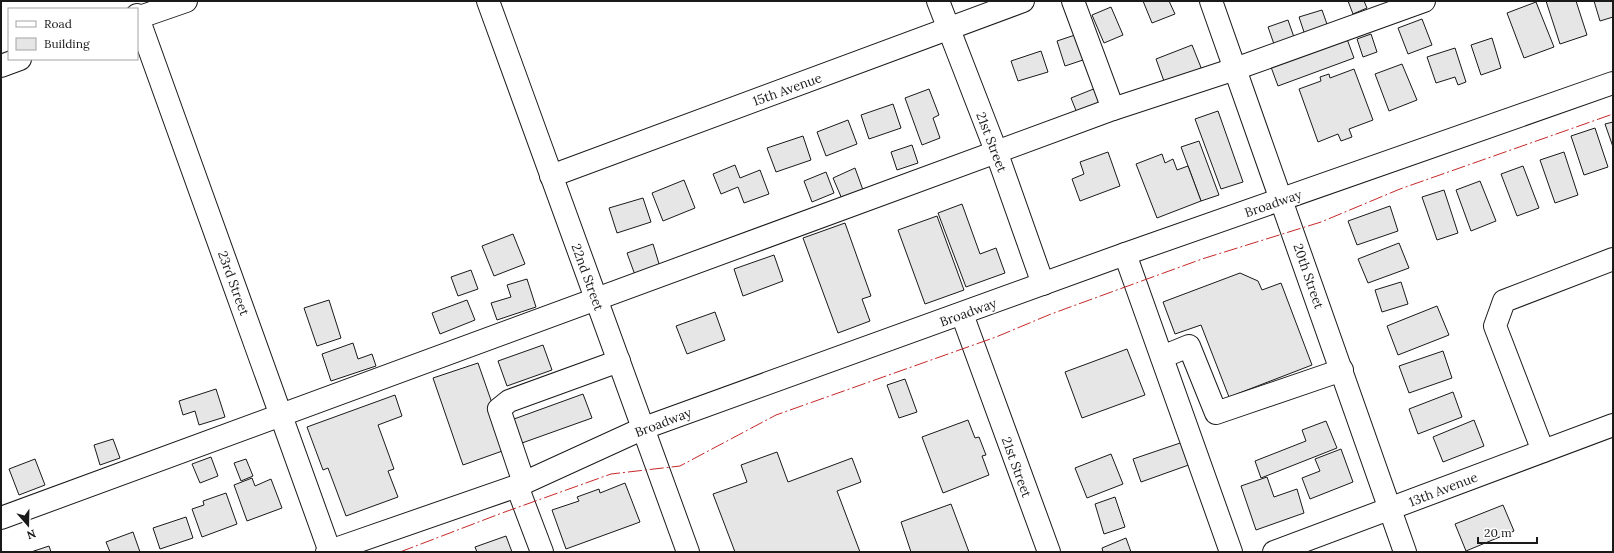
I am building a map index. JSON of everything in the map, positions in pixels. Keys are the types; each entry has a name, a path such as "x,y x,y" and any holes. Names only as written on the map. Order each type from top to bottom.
{"street":[{"path":"138,12 186,1"},
{"name":"22nd Street","path":"488,1 644,428 682,550"},
{"name":"21st Street","path":"938,1 996,152 1043,284"},
{"name":"15th Avenue","path":"552,176 1023,1"},
{"path":"1073,1 1113,109"},
{"name":"20th Street","path":"1211,1 1405,552"},
{"path":"1,518 1113,109 1235,69 1424,1"},
{"name":"23rd Street","path":"138,18 329,552"},
{"path":"1,66 17,60"},
{"name":"Broadway","path":"329,552 521,484 644,428 1125,254 1613,83"},
{"path":"1125,254 1231,552"},
{"path":"1543,451 1495,326 1504,301 1613,260"},
{"name":"21st Street","path":"962,314 1048,552"},
{"path":"1162,357 1190,346 1216,413 1342,370"},
{"path":"542,552 499,408 509,401 619,361"},
{"name":"13th Avenue","path":"1274,552 1613,425"}],"building":[{"path":"1143,1 1169,1 1175,14 1152,23"},
{"path":"1348,1 1364,1 1367,8 1353,14"},
{"path":"1546,1 1576,1 1587,35 1560,44"},
{"path":"1594,1 1613,1 1613,17 1600,21"},
{"path":"1536,2 1554,47 1524,58 1507,13"},
{"path":"1111,7 1123,35 1104,43 1092,15"},
{"path":"1322,10 1328,27 1305,35 1299,17"},
{"path":"1422,19 1432,45 1408,54 1398,28"},
{"path":"1288,20 1295,40 1275,47 1268,27"},
{"path":"1084,32 1092,57 1065,66 1057,41"},
{"path":"1371,34 1377,52 1363,57 1357,39"},
{"path":"1492,38 1501,68 1481,75 1471,45"},
{"path":"1347,39 1354,58 1278,86 1271,67"},
{"path":"1192,45 1202,70 1165,84 1156,59"},
{"path":"1455,48 1466,82 1458,85 1455,77 1436,83 1427,57"},
{"path":"1041,51 1048,72 1018,81 1011,61"},
{"path":"1402,64 1417,100 1389,111 1375,74"},
{"path":"1354,69 1373,120 1349,129 1352,137 1341,141 1338,134 1318,142 1299,89 1321,81 1320,77 1329,74 1330,78"},
{"path":"1096,88 1104,108 1079,118 1071,98"},
{"path":"929,89 939,115 933,118 940,138 922,145 905,98"},
{"path":"893,104 901,128 869,139 861,115"},
{"path":"1218,111 1243,182 1221,189 1195,119"},
{"path":"848,120 857,144 826,156 817,132"},
{"path":"1613,122 1613,147 1605,124"},
{"path":"1595,128 1608,167 1584,175 1571,136"},
{"path":"803,136 811,160 776,172 767,148"},
{"path":"1199,141 1219,195 1201,201 1181,147"},
{"path":"912,145 918,163 897,170 891,152"},
{"path":"1108,152 1120,186 1080,201 1072,179 1084,174 1080,162"},
{"path":"1564,152 1578,195 1555,203 1540,160"},
{"path":"1162,154 1165,163 1173,159 1177,170 1188,166 1201,201 1157,218 1136,164"},
{"path":"735,165 740,178 760,170 769,194 744,203 738,187 721,194 713,174"},
{"path":"1523,166 1539,208 1517,216 1501,174"},
{"path":"855,168 863,190 842,199 833,178"},
{"path":"826,172 834,193 812,202 804,181"},
{"path":"684,180 695,208 663,221 652,193"},
{"path":"1480,181 1496,221 1471,231 1456,190"},
{"path":"1444,190 1458,233 1437,240 1422,197"},
{"path":"643,198 651,222 617,233 609,208"},
{"path":"962,204 980,254 996,248 1005,273 966,287 938,213"},
{"path":"1390,206 1398,231 1357,245 1348,221"},
{"path":"937,216 964,290 925,304 898,230"},
{"path":"845,223 871,296 862,299 870,321 838,333 803,238"},
{"path":"513,234 525,264 494,276 482,246"},
{"path":"1399,243 1409,268 1368,283 1358,259"},
{"path":"653,244 660,267 635,275 627,253"},
{"path":"774,255 783,281 743,296 734,269"},
{"path":"471,270 478,289 458,296 451,277"},
{"path":"1240,273 1258,281 1262,290 1281,283 1312,365 1229,397 1201,325 1175,334 1163,302"},
{"path":"527,279 536,307 497,320 491,303 511,297 507,285"},
{"path":"1401,282 1408,304 1382,312 1375,290"},
{"path":"329,300 341,338 317,346 304,308"},
{"path":"467,300 475,320 440,334 432,313"},
{"path":"1437,306 1449,335 1398,355 1387,326"},
{"path":"715,312 725,340 687,354 676,326"},
{"path":"353,343 358,359 372,354 376,366 331,381 322,354"},
{"path":"543,345 552,370 507,386 498,361"},
{"path":"1127,349 1145,395 1082,418 1065,372"},
{"path":"1443,351 1452,378 1409,393 1399,366"},
{"path":"478,363 508,449 463,465 433,378"},
{"path":"905,379 917,412 899,418 887,385"},
{"path":"216,389 225,417 199,425 195,411 183,415 179,401"},
{"path":"1453,392 1462,417 1418,434 1409,409"},
{"path":"583,394 592,418 522,443 514,419"},
{"path":"395,395 402,416 378,425 394,469 388,471 398,497 346,516 328,468 323,470 307,427"},
{"path":"968,420 975,438 979,437 986,455 982,456 989,475 943,493 922,437"},
{"path":"1474,420 1484,446 1443,462 1433,437"},
{"path":"1326,421 1337,448 1261,478 1255,461 1306,441 1302,430"},
{"path":"113,439 120,458 100,465 94,445"},
{"path":"1189,440 1197,462 1141,482 1133,459"},
{"path":"1341,449 1353,482 1310,499 1302,478 1320,471 1315,459"},
{"path":"777,452 788,482 852,458 861,482 837,491 860,552 735,552 713,494 747,482 741,465"},
{"path":"1111,454 1123,484 1087,498 1075,468"},
{"path":"211,457 218,476 200,483 192,464"},
{"path":"35,459 45,485 19,495 9,469"},
{"path":"246,459 253,476 241,481 234,463"},
{"path":"1267,477 1274,497 1297,489 1304,513 1256,530 1241,486"},
{"path":"252,478 255,486 271,479 282,508 247,521 234,485"},
{"path":"625,483 640,522 566,549 552,510 579,501 577,497 599,489 600,493"},
{"path":"226,493 237,524 202,537 192,509 204,505 203,501"},
{"path":"1115,497 1125,527 1104,534 1095,504"},
{"path":"951,504 969,552 911,552 901,522"},
{"path":"1503,505 1514,531 1466,551 1455,524"},
{"path":"186,517 193,538 160,549 153,528"},
{"path":"133,532 140,552 110,552 106,542"},
{"path":"506,536 512,552 477,552 475,547"},
{"path":"1126,538 1131,552 1103,552 1102,548"},
{"path":"49,546 51,552 31,552"}],"power":[{"path":"400,552 502,513 611,474 680,466 776,415 996,337 1051,314 1202,259 1321,222 1400,189 1613,114"}]}
